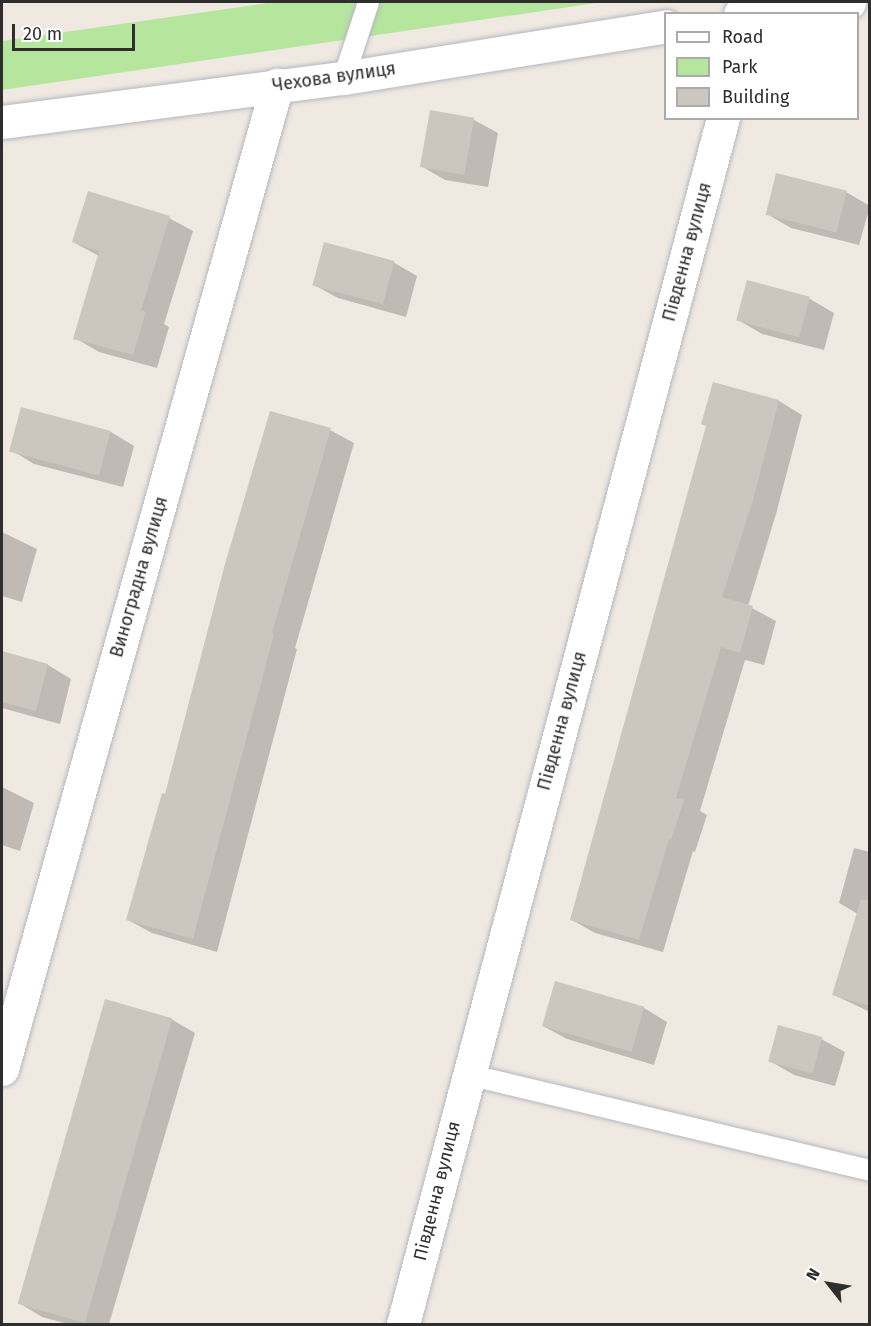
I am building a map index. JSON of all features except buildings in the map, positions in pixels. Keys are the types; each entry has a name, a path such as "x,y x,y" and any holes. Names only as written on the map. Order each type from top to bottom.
{"street":[{"path":"757,12 849,2"},
{"name":"Чехова вулиця","path":"2,122 343,78 664,26"},
{"name":"Виноградна вулиця","path":"2,1069 278,85"},
{"name":"Південна вулиця","path":"403,1324 467,1074 722,120"}],"lane":[{"path":"343,78 368,2"},
{"path":"467,1074 870,1170"}],"green space":[{"path":"275,2 603,2 2,90 2,41"}]}
